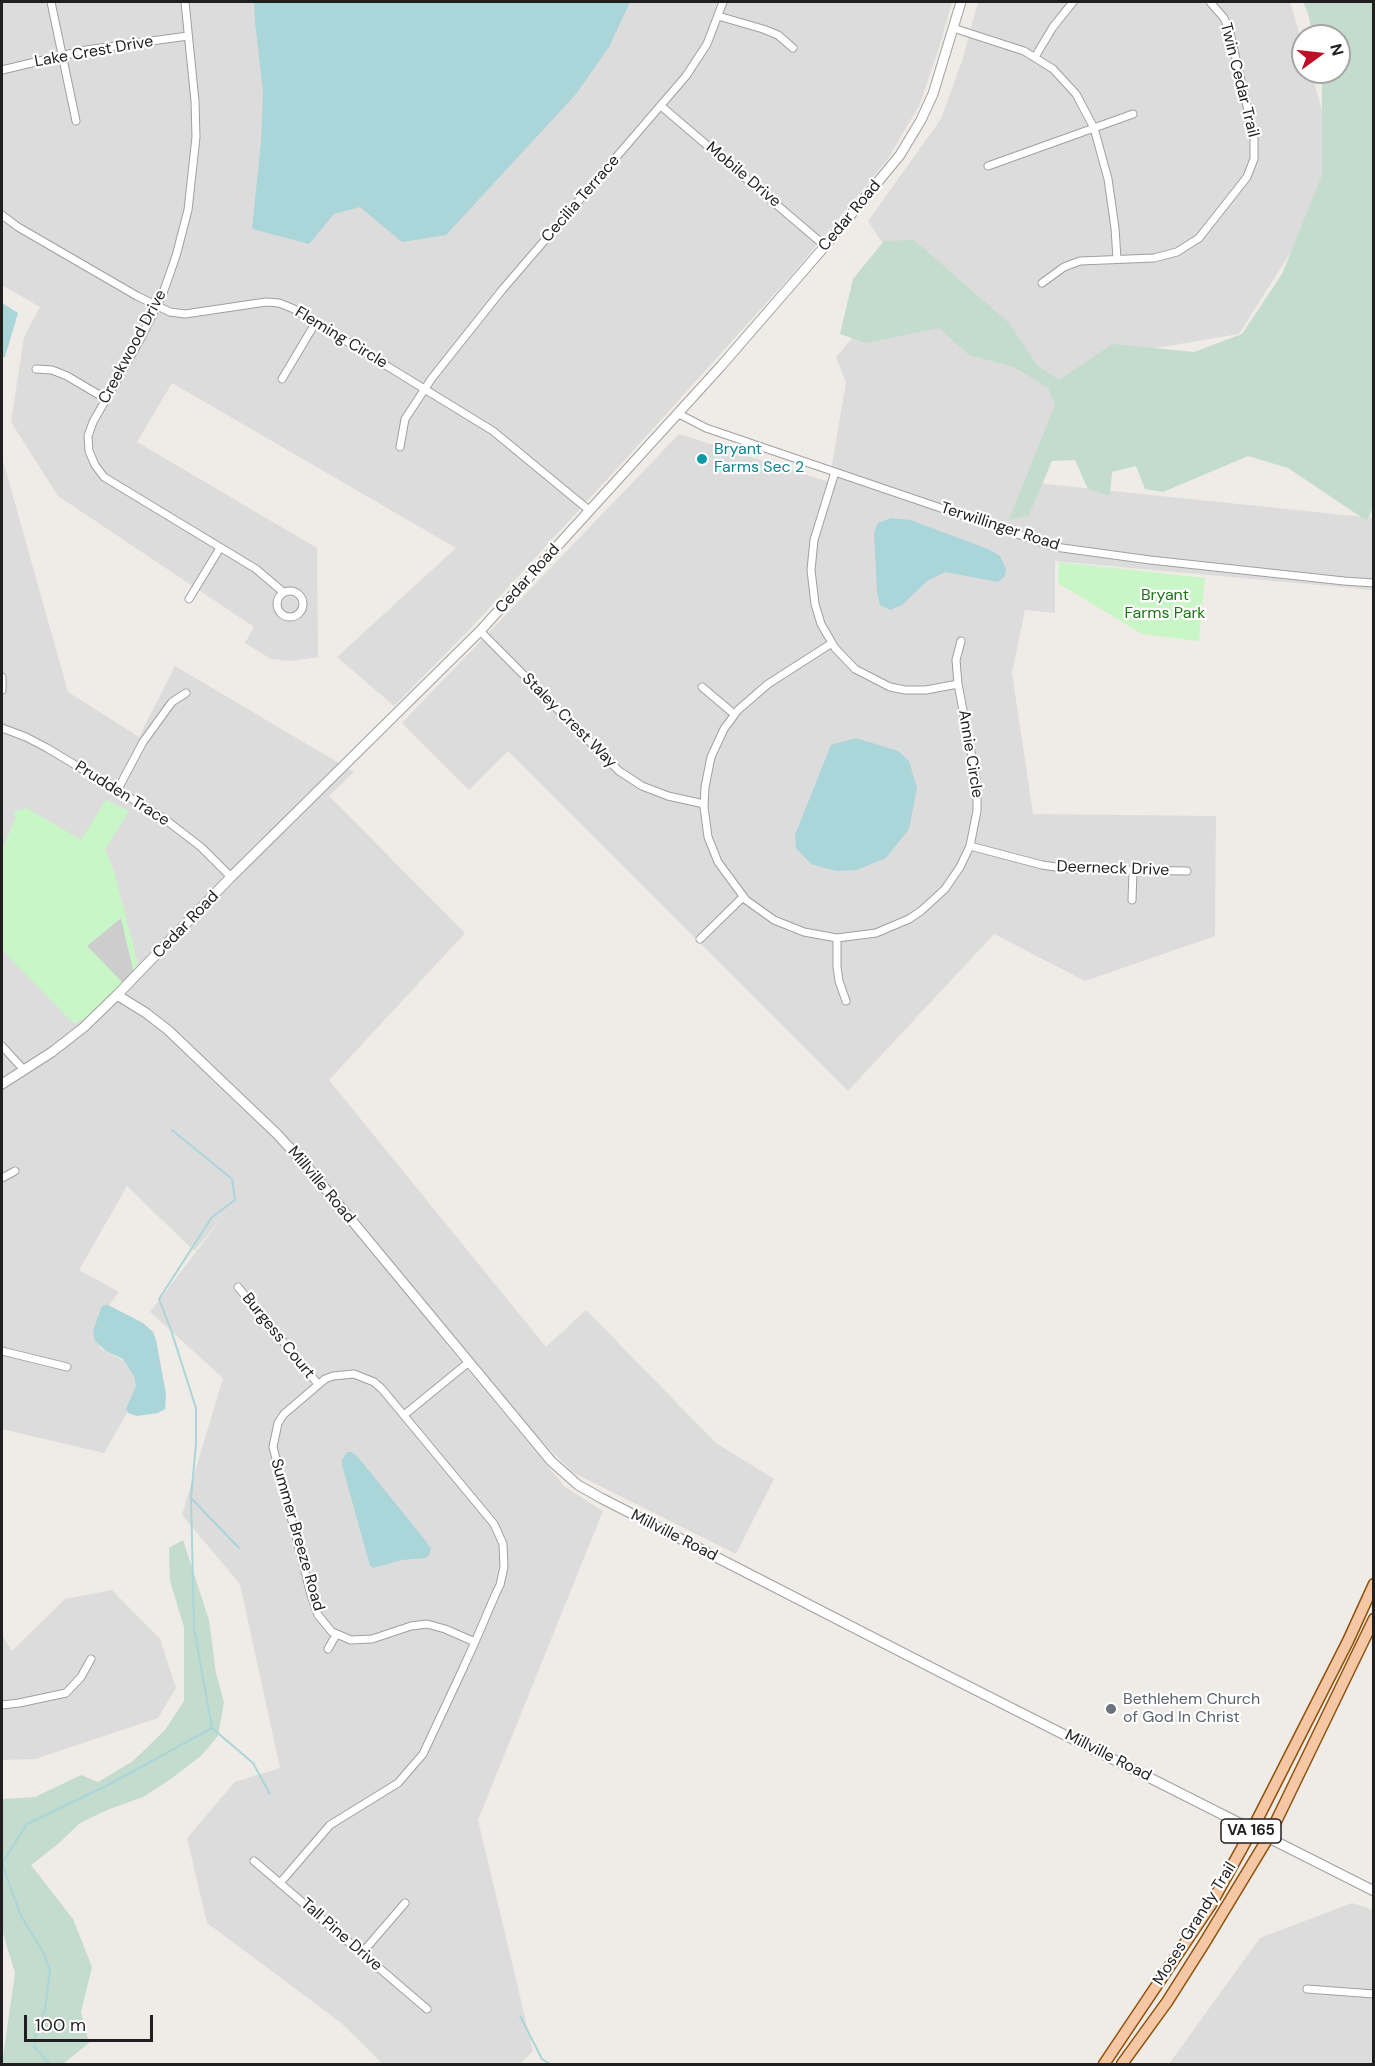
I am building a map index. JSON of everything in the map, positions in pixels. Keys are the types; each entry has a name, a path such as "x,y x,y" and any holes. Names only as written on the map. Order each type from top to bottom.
{"main road":[{"name":"Moses Grandy Trail","path":"1104,2064 1210,1906 1252,1830 1348,1641 1374,1584"},
{"name":"Moses Grandy Trail","path":"1122,2064 1167,2002 1268,1838 1374,1619"}],"street":[{"path":"51,2 76,121"},
{"name":"Creekwood Drive","path":"185,2 195,101 196,137 192,182 184,225 176,256 157,306 93,422 88,436 89,452 104,477 256,569 283,592"},
{"name":"Cecilia Terrace","path":"400,447 405,419 425,388 502,290 693,66 707,44 723,2"},
{"name":"Cedar Road","path":"2,1084 84,1027 117,995 231,877 480,632 677,413 886,174 914,133 933,94 961,2"},
{"path":"1035,57 1053,27 1073,2"},
{"name":"Twin Cedar Trail","path":"1042,283 1074,262 1163,257 1191,245 1217,216 1249,173 1254,159 1254,136 1229,29 1224,18 1210,2"},
{"path":"718,16 764,29 778,35 794,48"},
{"path":"953,28 1010,45 1035,57 1053,69 1076,94 1094,128 1111,195 1117,259"},
{"name":"Lake Crest Drive","path":"2,70 114,46 188,36"},
{"name":"Mobile Drive","path":"661,106 825,246"},
{"path":"988,166 1132,114"},
{"name":"Fleming Circle","path":"2,215 18,227 170,312 185,314 266,302 279,303 294,309 493,431 590,511"},
{"path":"282,379 316,322"},
{"path":"36,369 52,370 67,376 106,399"},
{"name":"Terwillinger Road","path":"677,413 706,428 1055,547 1184,564 1374,583"},
{"path":"836,472 814,540 810,570 815,604 821,624 844,660 855,669 890,687 926,690 958,684"},
{"path":"189,598 220,548"},
{"name":"Creekwood Drive","path":"292,590 302,598 303,607 291,618 282,615 277,608 277,599 283,592 292,590"},
{"name":"Staley Crest Way","path":"480,632 619,771 642,786 668,796 704,804"},
{"name":"Annie Circle","path":"832,643 768,684 734,714 711,757 704,804 708,837 718,862 743,897 774,920 804,932 837,938 876,933 901,923 921,911 945,890 970,846 977,811 977,786 958,684 956,660 961,641"},
{"path":"2,677 2,690"},
{"path":"702,687 734,714"},
{"path":"118,789 143,742 172,702 186,693"},
{"name":"Prudden Trace","path":"2,728 47,748 118,789 188,836 231,877"},
{"name":"Deerneck Drive","path":"970,846 1042,866 1133,872 1187,871"},
{"path":"1132,900 1133,872"},
{"path":"700,939 743,897"},
{"path":"837,938 837,967 846,1001"},
{"name":"Millville Road","path":"117,995 168,1030 277,1134 310,1170 551,1461 571,1479 586,1489 938,1671 1374,1891"},
{"path":"2,1046 24,1070"},
{"path":"2,1178 15,1171"},
{"name":"Burgess Court","path":"238,1287 318,1384"},
{"path":"2,1351 68,1367"},
{"path":"404,1415 469,1362"},
{"name":"Summer Breeze Road","path":"280,1883 330,1825 387,1790 411,1769 423,1754 500,1585 504,1567 503,1544 499,1533 485,1512 382,1389 364,1377 354,1374 325,1379 284,1414 278,1423 273,1447 314,1606 323,1623 336,1635"},
{"path":"328,1649 336,1635 351,1640 362,1640 411,1626 427,1624 475,1642"},
{"path":"2,1705 66,1693 81,1677 91,1659"},
{"name":"Tall Pine Drive","path":"254,1861 427,2009"},
{"path":"363,1953 405,1903"},
{"path":"1307,1989 1374,1994"}],"shaded area":[{"path":"2,2 952,2 919,106 887,160 795,271 613,473 468,631 394,706 337,657 456,548 172,383 137,442 317,548 318,657 291,661 271,659 245,643 254,627 58,496 11,422 24,337 40,307 2,285"},
{"path":"978,2 1290,2 1296,24 1291,24 1291,84 1314,84 1340,174 1239,334 1108,356 1036,483 1373,518 1373,590 1055,561 1055,613 1025,610 1012,673 1033,814 1216,816 1215,936 1085,981 994,934 848,1091 508,751 469,790 402,723 679,434 829,482 846,383 836,357 905,277 868,221 941,119 963,58"},
{"path":"2,457 68,692 139,737 175,666 354,772 329,796 465,933 329,1080 546,1347 586,1310 716,1443 774,1479 736,1554 572,1472 440,1337 565,1487 603,1511 478,1820 533,2051 520,2064 383,2064 340,2022 207,1923 187,1838 235,1782 280,1768 240,1584 182,1515 223,1378 150,1312 225,1214 194,1251 127,1186 79,1270 119,1292 95,1324 100,1348 137,1368 139,1392 104,1453 2,1429"},
{"path":"121,918 134,973 123,983 87,946"},
{"path":"112,1590 160,1639 176,1688 158,1718 35,1759 2,1760 2,1635 12,1651 65,1599"},
{"path":"1352,1903 1373,1910 1373,2064 1169,2064 1260,1938"}],"green space":[{"path":"1303,2 1373,2 1374,505 1367,521 1288,468 1248,456 1163,492 1145,489 1136,466 1112,472 1110,496 1088,489 1075,460 1052,461 1029,515 1009,520 1055,405 1048,388 1014,367 969,355 939,328 866,343 840,334 853,279 884,241 914,240 1009,323 1037,365 1059,380 1112,344 1194,352 1242,334 1282,274 1322,175 1322,84 1351,84 1351,24 1310,24"},
{"name":"Bryant Farms Park","path":"1059,562 1205,578 1199,641 1142,634 1058,583"},
{"path":"106,800 129,811 105,850 114,871 139,967 134,973 121,918 87,946 123,983 85,1019 73,1023 2,950 2,850 16,817 13,812 27,808 81,840"},
{"path":"183,1540 209,1620 216,1673 224,1702 218,1736 201,1756 168,1781 143,1797 80,1823 31,1865 73,1919 92,1967 81,2012 89,2043 63,2064 2,2064 15,1973 2,1930 2,1799 35,1797 81,1775 98,1782 133,1761 165,1730 184,1701 184,1627 170,1581 169,1548"}],"water":[{"path":"254,2 630,2 609,47 576,94 446,235 402,242 360,207 334,214 309,244 252,229 261,142 263,91"},
{"path":"2,303 18,313 5,357 2,357"},
{"path":"891,518 910,520 988,549 1000,556 1006,569 1005,576 998,582 945,572 927,581 902,605 890,610 880,605 877,592 874,532 878,523"},
{"path":"856,738 898,751 909,761 917,788 909,829 886,858 857,870 836,871 811,864 796,848 795,835 831,745"},
{"path":"108,1305 143,1323 153,1332 166,1394 165,1409 158,1413 137,1416 128,1413 126,1409 136,1386 134,1376 123,1359 106,1351 95,1341 93,1331 102,1306"},
{"path":"347,1452 357,1456 425,1540 431,1549 429,1555 425,1558 402,1560 373,1568 370,1566 342,1465"}],"waterway":[{"path":"172,1130 232,1179 235,1200 212,1217 159,1299 196,1408 196,1444 191,1498 194,1628 212,1728 253,1763 270,1794"},
{"path":"191,1498 239,1548"},
{"path":"50,2064 34,2047 37,2027 45,2009 50,1970 43,1952 21,1916 2,1863 27,1824 106,1786 212,1728"},
{"path":"520,2016 542,2059 550,2064"}],"place":[{"name":"Bryant Farms Sec 2","path":"702,459"},
{"name":"Bethlehem Church of God In Christ","path":"1111,1709"}]}
